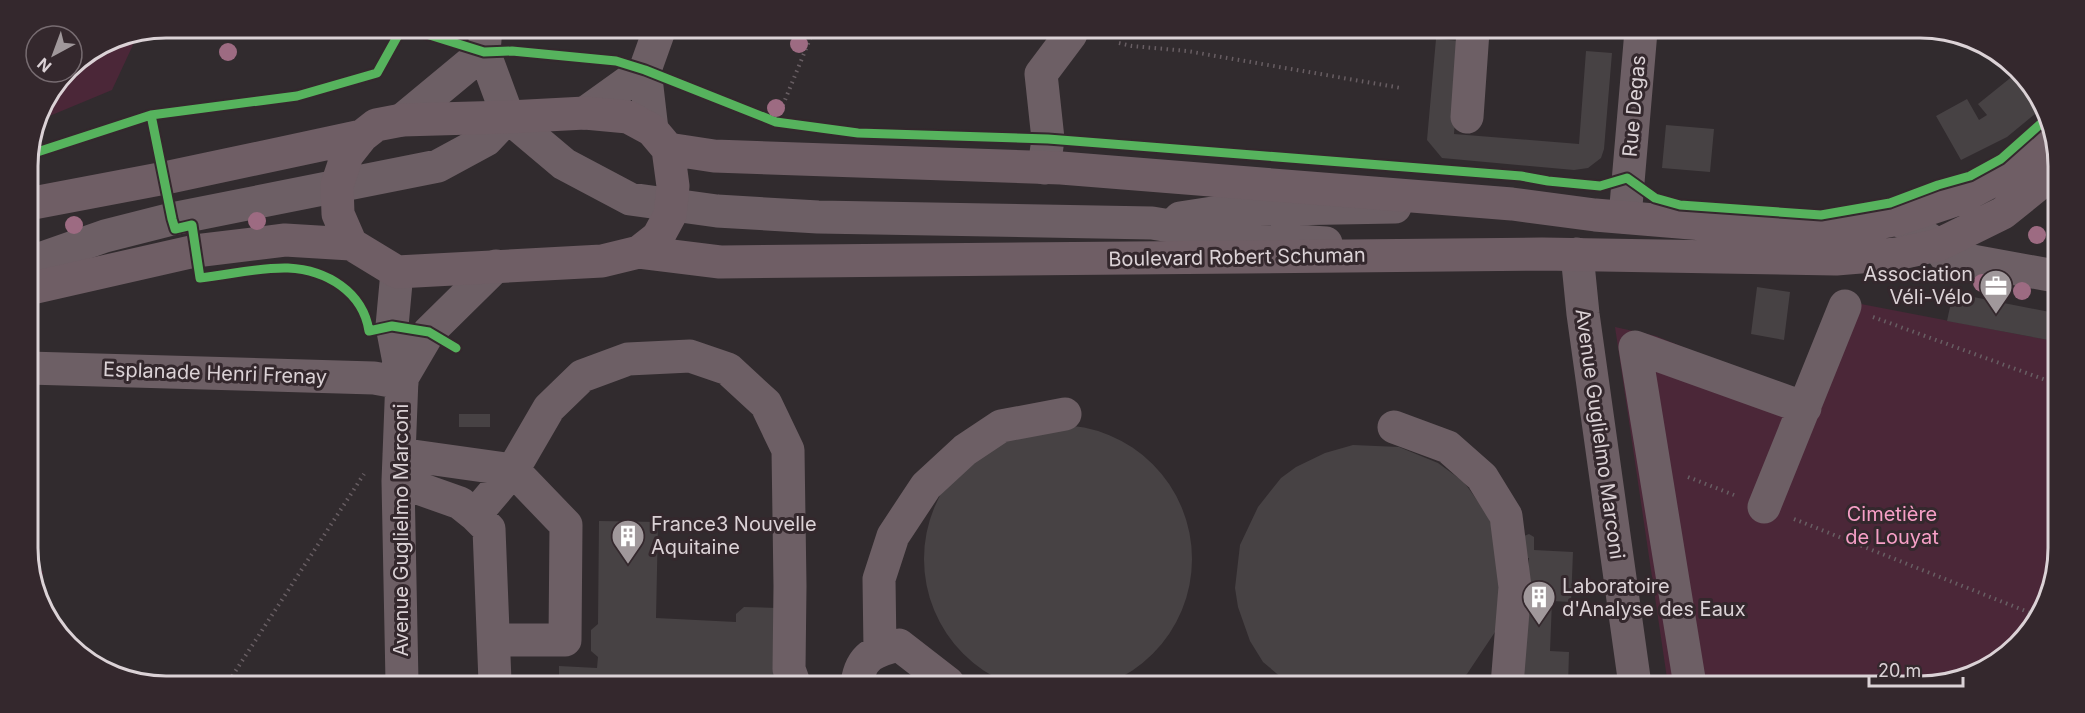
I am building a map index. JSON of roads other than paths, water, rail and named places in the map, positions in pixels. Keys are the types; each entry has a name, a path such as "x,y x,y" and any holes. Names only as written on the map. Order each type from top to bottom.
{"main road":[{"path":"351,244 338,214 337,185 347,155 362,136 376,125 402,120 585,112 628,117 660,140 714,156 1044,168 1512,204 1610,216 1786,231 1842,230 1898,219 1958,199 2011,171 2045,143"},
{"path":"38,202 362,136"},
{"path":"38,287 195,251 285,240 351,244 397,272 602,261 639,252 658,237 670,215 673,186 660,140"},
{"name":"Boulevard Robert Schuman","path":"639,252 720,262 1471,254 1836,259 1897,254 1938,245 2003,213 2048,177"}],"street":[{"path":"656,38 645,70 660,140"},
{"path":"1044,168 1048,139 1041,74 1068,38"},
{"path":"1467,117 1472,38"},
{"name":"Rue Degas","path":"1610,216 1640,38"},
{"path":"402,120 485,40 508,117 564,164 630,199 717,211 818,217 1152,223 1237,237 1471,254"},
{"path":"585,112 645,70"},
{"path":"38,259 105,236 172,219 438,166 486,140 508,117"},
{"path":"1152,223 1232,210 1512,204"},
{"path":"1898,219 1938,245 1945,256 2048,275"},
{"name":"Avenue Guglielmo Marconi","path":"1577,254 1583,314 1634,675"},
{"name":"Avenue Guglielmo Marconi","path":"402,380 429,332 496,266"},
{"name":"Avenue Guglielmo Marconi","path":"397,272 392,326 402,380 398,468 402,676"},
{"path":"1764,507 1845,306"},
{"path":"1688,675 1635,347 1805,408"},
{"path":"475,515 513,470 549,408 582,375 628,359 690,356 728,369 766,404 788,450 789,669 791,676"},
{"name":"Esplanade Henri Frenay","path":"38,368 402,380"},
{"path":"880,650 879,579 893,536 926,486 965,450 1001,426 1065,414"},
{"path":"1394,427 1448,447 1482,477 1506,516 1515,587 1508,675"},
{"path":"398,468 513,470 566,525 565,640 494,640"},
{"path":"398,468 460,503 489,529 495,676"},
{"path":"860,676 866,658 880,650 899,645 938,676"}],"place":[{"name":"Association Véli-Vélo","path":"1996,315"},
{"name":"France3 Nouvelle Aquitaine","path":"628,565"},
{"name":"Laboratoire d'Analyse des Eaux","path":"1539,626"}],"park label":[{"name":"Cimetière de Louyat","path":"1892,526"}]}
